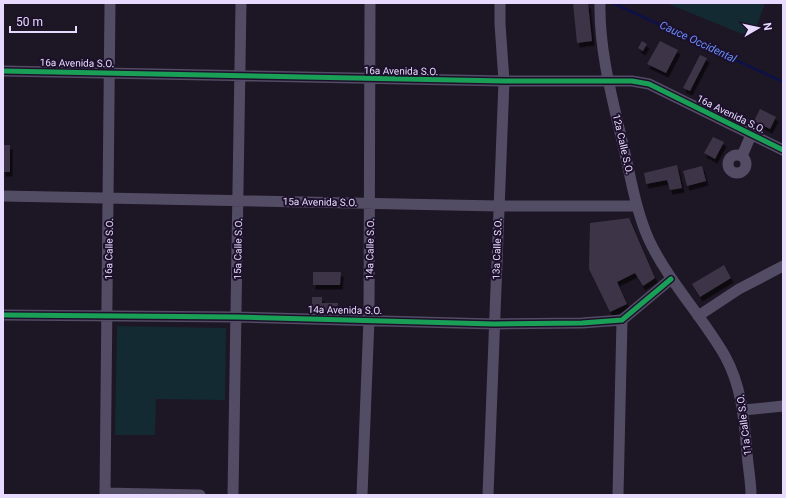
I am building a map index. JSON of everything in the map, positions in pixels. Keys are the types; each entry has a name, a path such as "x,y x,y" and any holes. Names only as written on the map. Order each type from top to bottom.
{"street":[{"name":"16a Calle S.O.","path":"105,494 110,197 110,3"},
{"name":"15a Calle S.O.","path":"233,495 242,3"},
{"name":"14a Calle S.O.","path":"362,495 369,319 370,3"},
{"name":"13a Calle S.O.","path":"488,495 504,82 500,3"},
{"name":"12a Calle S.O.","path":"600,3 599,26 608,81 637,206 649,239 671,279"},
{"name":"16a Avenida S.O.","path":"3,71 504,82 632,81 649,84 783,150"},
{"path":"742,156 750,135"},
{"name":"15a Avenida S.O.","path":"3,196 498,206 637,206"},
{"path":"698,316 739,289 783,267"},
{"path":"618,495 622,320 671,279"},
{"name":"11a Calle S.O.","path":"671,279 725,356 739,387 744,410 751,495"},
{"name":"14a Avenida S.O.","path":"3,315 369,319 494,324 622,320"},
{"path":"744,410 783,406"},
{"path":"105,494 200,495"}],"shaded area":[{"path":"666,3 765,3 755,30 742,34"},
{"path":"117,326 226,328 225,400 156,399 155,435 115,435"}],"building":[{"path":"573,3 588,3 592,41 577,43"},
{"path":"642,41 647,44 643,51 638,48"},
{"path":"660,41 678,50 666,73 647,64"},
{"path":"700,55 707,58 690,91 683,88"},
{"path":"722,106 750,120 747,125 719,110"},
{"path":"760,109 776,117 770,129 754,121"},
{"path":"713,137 724,142 715,159 704,153"},
{"path":"3,145 10,145 10,172 3,172"},
{"path":"677,165 682,188 670,190 667,180 646,184 644,173"},
{"path":"702,166 706,181 687,186 683,171"},
{"path":"629,218 655,278 643,286 635,273 617,282 627,304 610,312 589,269 590,223"},
{"path":"724,265 731,278 700,297 692,284"},
{"path":"313,272 341,272 340,285 313,285"},
{"path":"312,297 322,297 322,303 338,303 338,311 312,311"}],"waterway":[{"name":"Cauce Occidental","path":"613,3 783,82"}],"cycle path":[{"path":"3,71 504,81 632,81 649,84 783,150"},
{"path":"3,315 237,317 494,324 582,323 622,320 671,279"}]}
